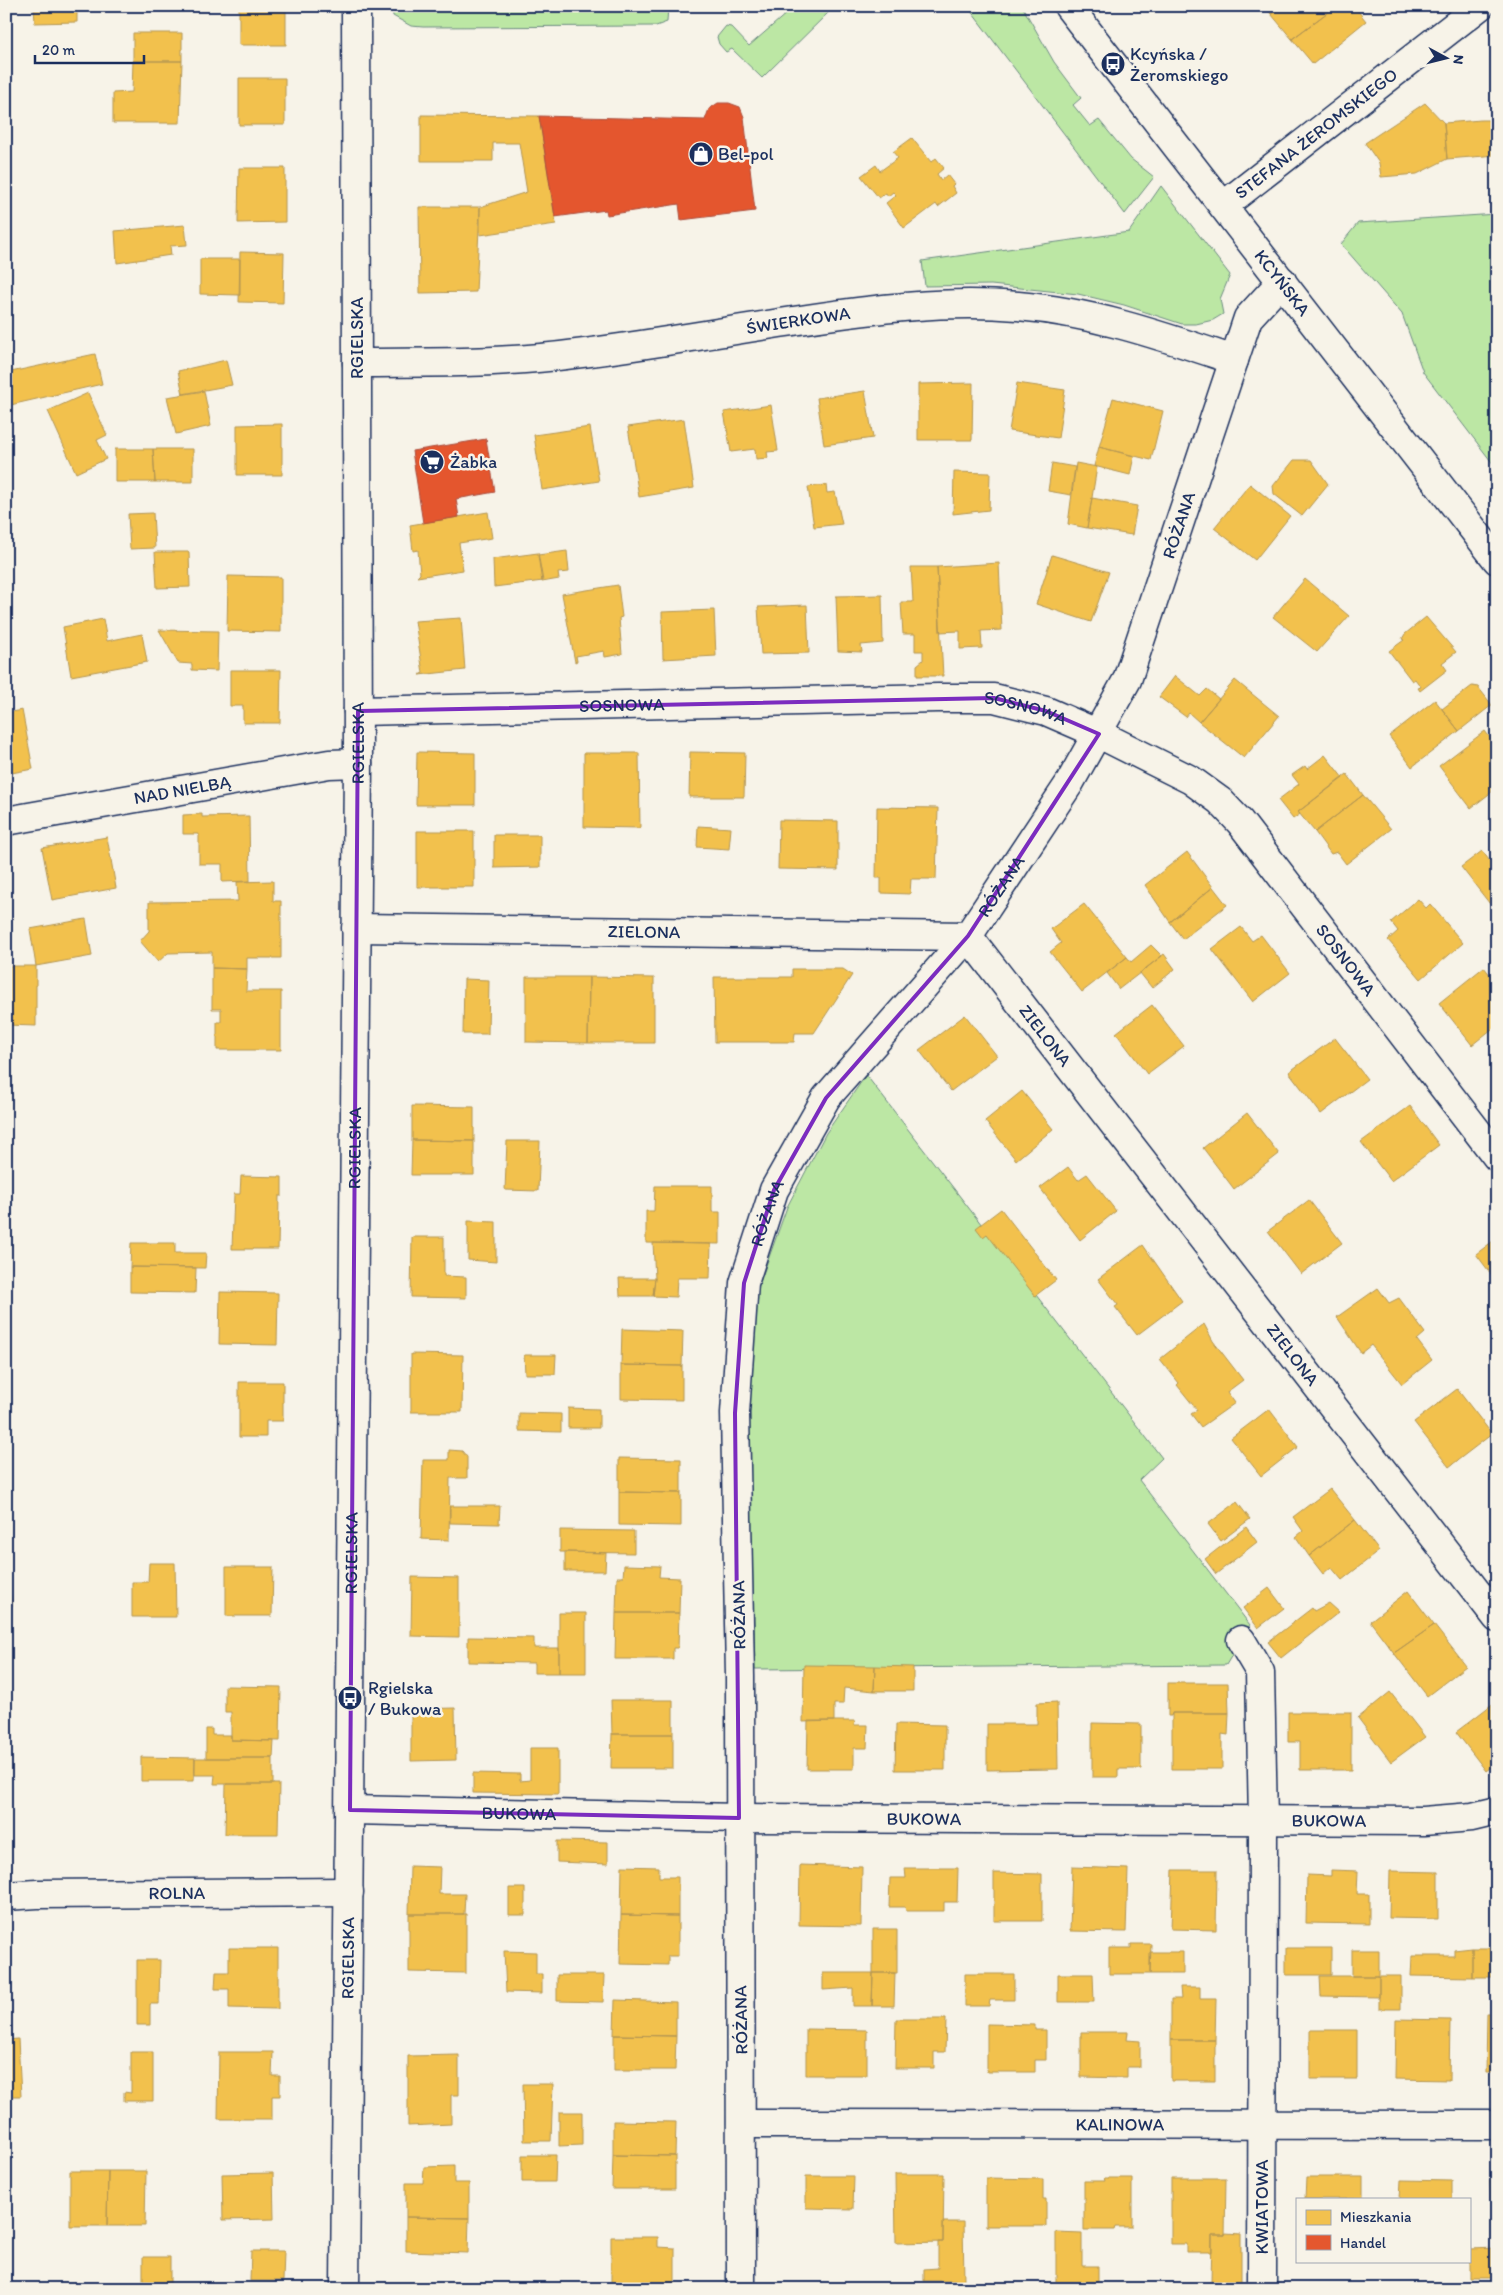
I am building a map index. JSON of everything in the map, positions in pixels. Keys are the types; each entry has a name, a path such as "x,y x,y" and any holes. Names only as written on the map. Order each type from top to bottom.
{"street":[{"name":"RGIELSKA","path":"345,2289 358,763 356,6"},
{"name":"KCYŃSKA","path":"1068,6 1497,560"},
{"name":"STEFANA ŻEROMSKIEGO","path":"1223,206 1468,10"},
{"name":"RÓŻANA","path":"741,2289 740,1676 734,1413 744,1283 774,1190 826,1098 968,936 1069,784 1099,734 1126,680 1248,318 1282,280"},
{"name":"ŚWIERKOWA","path":"357,363 499,362 566,355 881,308 943,303 1017,306 1098,318 1142,329 1234,360"},
{"name":"SOSNOWA","path":"358,711 994,698 1046,711 1099,734 1191,780 1220,801 1240,822 1497,1157"},
{"name":"NAD NIELBĄ","path":"6,821 320,766 358,763"},
{"name":"ZIELONA","path":"356,928 968,936 1497,1618"},
{"name":"KWIATOWA","path":"1241,1640 1260,1672 1263,1820 1262,2289"},
{"name":"BUKOWA","path":"350,1810 739,1818 1423,1821 1472,1817 1497,1811"},
{"name":"ROLNA","path":"6,1896 37,1894 349,1892"},
{"name":"KALINOWA","path":"742,2124 1497,2125"}],"highlighted area":[{"path":"994,698 1046,711 1099,734 968,936 826,1098 774,1190 744,1283 735,1413 739,1818 350,1810 358,711"}],"green space":[{"path":"392,6 668,6 667,22 656,26 423,27 411,26 393,16"},
{"path":"795,6 835,6 762,78 732,49 726,52 719,44 717,37 726,26 731,27 749,46"},
{"path":"967,6 1022,6 1054,62 1081,98 1073,105 1090,126 1099,120 1131,159 1154,177 1125,214"},
{"path":"1161,186 1230,275 1220,299 1223,314 1213,320 1196,324 1182,324 1124,305 1078,294 991,285 925,286 922,261 1129,232"},
{"path":"1497,214 1497,469 1423,372 1402,314 1341,244 1358,223"},
{"path":"866,1075 1162,1458 1139,1480 1250,1625 1226,1665 755,1669 748,1390 758,1288 787,1207 826,1133"}],"building: Mieszkania":[{"path":"34,6 77,6 77,22 35,23"},
{"path":"239,6 286,6 286,45 239,45"},
{"path":"1273,6 1281,6 1271,14 1268,10"},
{"path":"1281,6 1336,6 1292,39 1271,14"},
{"path":"1336,6 1354,6 1366,21 1313,64 1292,39"},
{"path":"133,33 182,33 182,61 133,61"},
{"path":"133,61 182,61 180,123 113,123 113,93 132,92"},
{"path":"239,78 285,78 285,125 239,125"},
{"path":"1425,103 1444,123 1447,159 1417,174 1381,177 1379,163 1365,143"},
{"path":"421,115 539,116 556,224 480,235 480,207 527,192 519,143 493,143 493,161 421,161"},
{"path":"1497,120 1497,155 1447,159 1444,123"},
{"path":"912,138 931,162 936,158 944,168 937,174 941,180 947,175 954,184 952,186 956,193 938,207 936,204 904,228 886,203 896,195 893,192 888,196 886,193 879,198 861,176 876,165 880,171 898,158 893,152"},
{"path":"239,168 285,168 285,222 238,223"},
{"path":"419,207 480,207 476,292 420,293"},
{"path":"185,225 187,245 170,246 171,255 117,263 115,231"},
{"path":"240,252 284,253 283,303 239,302"},
{"path":"200,259 240,259 240,295 200,294"},
{"path":"95,354 102,384 6,406 6,373"},
{"path":"226,360 232,385 183,394 178,371"},
{"path":"973,383 972,440 918,440 918,384"},
{"path":"1017,383 1065,390 1058,438 1009,431"},
{"path":"204,391 211,426 176,434 167,397"},
{"path":"865,391 873,438 824,445 817,398"},
{"path":"88,393 107,435 97,440 106,459 76,473 48,411"},
{"path":"1113,398 1163,411 1151,460 1099,447"},
{"path":"771,405 778,451 767,452 768,458 756,459 755,449 731,452 724,412"},
{"path":"684,419 694,488 639,497 628,427"},
{"path":"282,424 282,475 237,475 237,425"},
{"path":"590,427 599,481 542,490 534,435"},
{"path":"1099,447 1134,456 1130,475 1094,466"},
{"path":"115,449 153,449 155,482 115,482"},
{"path":"153,449 193,449 193,482 155,482"},
{"path":"1294,460 1311,460 1328,484 1302,516 1274,494 1273,486"},
{"path":"1052,463 1075,467 1071,495 1048,491"},
{"path":"1076,463 1097,467 1087,528 1068,524"},
{"path":"954,472 990,473 989,510 953,514"},
{"path":"1250,484 1290,516 1255,560 1214,528"},
{"path":"826,485 827,493 835,492 842,524 814,527 808,487"},
{"path":"1092,498 1137,506 1132,535 1087,528"},
{"path":"488,512 492,538 459,543 463,570 417,577 420,574 418,550 413,551 410,525"},
{"path":"153,513 155,548 130,549 128,514"},
{"path":"567,551 569,572 558,573 559,579 542,582 538,555"},
{"path":"155,552 189,552 190,587 157,588"},
{"path":"538,553 543,581 494,587 493,559"},
{"path":"1052,555 1109,572 1091,622 1036,604"},
{"path":"999,563 1002,630 981,631 982,648 960,649 960,631 940,632 937,567"},
{"path":"911,567 937,567 943,676 917,676 917,665 923,660 923,651 915,651 915,634 903,634 901,602 913,602"},
{"path":"228,576 281,577 281,632 227,631"},
{"path":"1305,579 1349,616 1317,652 1273,617"},
{"path":"618,585 622,617 619,618 622,654 605,657 604,651 576,656 577,661 575,662 562,594"},
{"path":"882,595 883,643 861,645 862,652 838,651 836,596"},
{"path":"807,605 809,653 761,654 758,607"},
{"path":"714,610 716,656 663,659 662,612"},
{"path":"1426,617 1456,652 1442,663 1447,670 1420,691 1418,688 1421,687 1415,679 1412,681 1389,651 1404,640 1402,639 1405,634"},
{"path":"461,618 465,670 419,675 423,673 415,621"},
{"path":"103,619 107,641 142,634 147,662 71,676 63,627"},
{"path":"159,630 218,631 217,671 192,670 192,664 178,663"},
{"path":"230,670 281,670 280,723 243,723 243,706 230,706"},
{"path":"1175,676 1200,696 1207,689 1219,699 1199,722 1189,713 1186,717 1159,697"},
{"path":"1235,680 1279,716 1244,758 1199,722"},
{"path":"1472,686 1478,687 1492,705 1459,731 1442,709"},
{"path":"1435,700 1459,731 1412,767 1389,736"},
{"path":"22,710 33,769 6,774 6,713"},
{"path":"1485,731 1497,747 1497,788 1471,808 1439,766"},
{"path":"417,752 475,753 475,805 416,805"},
{"path":"690,752 745,753 744,797 689,797"},
{"path":"584,753 639,753 640,828 584,827"},
{"path":"1325,755 1343,778 1298,812 1300,814 1293,819 1278,800 1299,784 1292,775 1305,766 1307,769"},
{"path":"1347,774 1363,795 1315,832 1298,812"},
{"path":"1363,795 1391,829 1346,864 1337,852 1331,854 1315,832"},
{"path":"877,807 938,808 936,879 911,879 910,894 881,893 881,878 876,878"},
{"path":"202,814 202,817 249,816 250,881 222,882 222,864 199,864 199,834 183,834 183,815"},
{"path":"779,820 838,821 838,870 778,869"},
{"path":"698,826 731,828 729,849 697,847"},
{"path":"417,831 474,831 474,887 417,887"},
{"path":"494,835 540,835 540,867 494,868"},
{"path":"107,837 116,888 52,900 42,848"},
{"path":"1482,851 1497,870 1497,913 1461,867"},
{"path":"1187,852 1213,887 1170,922 1145,885"},
{"path":"273,881 273,901 281,901 281,958 247,958 247,969 212,968 212,952 168,953 158,962 140,941 149,931 149,902 238,901 237,882"},
{"path":"1213,887 1227,905 1183,939 1170,922"},
{"path":"1418,899 1426,908 1430,904 1463,943 1421,979 1388,940 1398,931 1391,922"},
{"path":"1084,904 1127,957 1082,992 1050,952 1061,943 1051,929"},
{"path":"86,919 92,956 36,966 30,929"},
{"path":"1241,927 1252,941 1261,935 1290,973 1253,1002 1212,949"},
{"path":"1151,945 1162,956 1119,989 1107,973 1127,957 1131,962"},
{"path":"1164,954 1175,969 1152,988 1140,973"},
{"path":"6,966 36,966 36,1026 6,1025"},
{"path":"1484,967 1497,984 1497,1025 1472,1045 1439,1003"},
{"path":"212,968 247,969 246,991 281,991 281,1050 217,1050 217,1022 221,1022 221,1009 212,1009"},
{"path":"792,969 843,969 852,975 814,1033 795,1033 794,1042 715,1042 714,977 792,977"},
{"path":"526,977 589,977 588,1043 526,1042"},
{"path":"589,977 654,978 654,1043 588,1043"},
{"path":"464,979 489,980 488,1034 463,1034"},
{"path":"1152,1005 1184,1046 1147,1074 1116,1033"},
{"path":"965,1015 997,1056 951,1091 919,1050"},
{"path":"1335,1038 1367,1079 1321,1114 1289,1072"},
{"path":"1022,1091 1053,1129 1016,1160 985,1121"},
{"path":"412,1106 474,1107 474,1141 412,1140"},
{"path":"1410,1106 1439,1145 1391,1181 1361,1142"},
{"path":"1247,1113 1279,1154 1234,1189 1203,1148"},
{"path":"412,1140 474,1141 474,1175 411,1175"},
{"path":"507,1141 540,1141 538,1191 505,1190"},
{"path":"1068,1167 1078,1180 1087,1174 1116,1211 1080,1240 1040,1188"},
{"path":"241,1176 282,1177 282,1196 279,1196 278,1249 232,1249 234,1194 240,1194"},
{"path":"655,1186 712,1186 712,1212 720,1212 720,1244 646,1243 646,1211 654,1211"},
{"path":"1309,1200 1342,1243 1301,1274 1268,1231"},
{"path":"1001,1209 1056,1280 1035,1296 987,1234 983,1237 976,1228"},
{"path":"468,1221 496,1222 496,1262 468,1260"},
{"path":"412,1237 444,1237 444,1276 466,1277 466,1298 411,1297"},
{"path":"1497,1238 1497,1282 1476,1254"},
{"path":"131,1243 175,1243 175,1253 206,1253 205,1268 130,1267"},
{"path":"653,1243 711,1244 710,1278 677,1278 676,1297 653,1296 655,1278"},
{"path":"1143,1245 1182,1301 1137,1335 1115,1307 1118,1305 1098,1279"},
{"path":"130,1267 196,1268 195,1293 130,1292"},
{"path":"619,1278 655,1278 653,1296 620,1296"},
{"path":"1378,1288 1389,1303 1399,1298 1425,1333 1417,1340 1432,1360 1402,1384 1371,1345 1361,1353 1337,1317"},
{"path":"220,1292 278,1293 277,1345 219,1344"},
{"path":"1204,1324 1213,1341 1243,1380 1227,1392 1235,1403 1201,1427 1191,1414 1197,1410 1177,1385 1179,1383 1160,1359"},
{"path":"6,1325 10,1367 6,1368"},
{"path":"622,1329 683,1331 682,1366 621,1365"},
{"path":"411,1354 463,1355 462,1412 411,1412"},
{"path":"524,1355 556,1355 555,1374 525,1374"},
{"path":"621,1365 682,1366 682,1400 621,1399"},
{"path":"239,1382 283,1382 283,1421 266,1421 266,1437 239,1437"},
{"path":"1457,1389 1492,1434 1449,1467 1414,1422"},
{"path":"568,1408 599,1409 599,1428 568,1428"},
{"path":"1269,1409 1298,1447 1261,1476 1231,1438"},
{"path":"519,1413 561,1414 561,1432 519,1431"},
{"path":"449,1450 462,1451 467,1457 467,1478 450,1478 449,1540 421,1539 423,1460 449,1460"},
{"path":"619,1458 681,1459 681,1493 619,1492"},
{"path":"1330,1489 1355,1520 1309,1556 1296,1537 1303,1531 1293,1517"},
{"path":"619,1492 681,1493 681,1526 619,1525"},
{"path":"1237,1502 1250,1519 1221,1541 1208,1524"},
{"path":"450,1506 500,1506 499,1524 450,1523"},
{"path":"1355,1520 1379,1551 1342,1580 1331,1567 1323,1574 1309,1556"},
{"path":"1246,1527 1257,1542 1216,1574 1205,1559"},
{"path":"560,1530 634,1531 634,1553 560,1552"},
{"path":"565,1552 606,1553 605,1571 565,1571"},
{"path":"6,1553 12,1606 6,1607"},
{"path":"149,1563 175,1563 176,1617 132,1617 132,1582 148,1582"},
{"path":"624,1565 660,1566 659,1577 680,1578 679,1613 616,1613 617,1577 623,1577"},
{"path":"226,1567 273,1567 272,1616 226,1616"},
{"path":"412,1577 459,1578 459,1637 411,1636"},
{"path":"1269,1588 1284,1608 1258,1628 1243,1608"},
{"path":"1408,1591 1434,1625 1394,1653 1370,1621"},
{"path":"1329,1603 1339,1612 1281,1658 1268,1642 1312,1608 1314,1611"},
{"path":"559,1613 586,1613 586,1673 559,1673"},
{"path":"616,1613 679,1613 678,1648 673,1648 673,1659 615,1659"},
{"path":"1434,1625 1466,1666 1427,1696 1394,1653"},
{"path":"468,1637 534,1638 534,1648 559,1648 559,1673 534,1673 534,1663 468,1662"},
{"path":"804,1665 875,1666 874,1691 844,1688 843,1704 834,1704 834,1721 803,1722"},
{"path":"875,1666 913,1667 913,1691 874,1691"},
{"path":"1168,1683 1228,1683 1229,1713 1172,1713 1171,1716 1168,1716"},
{"path":"225,1686 281,1687 280,1741 231,1740 231,1712 225,1712"},
{"path":"1390,1692 1425,1737 1391,1762 1358,1718"},
{"path":"611,1700 673,1700 673,1734 612,1734"},
{"path":"1057,1702 1058,1769 987,1770 987,1724 1037,1724 1037,1703"},
{"path":"1495,1702 1497,1763 1486,1771 1456,1732"},
{"path":"455,1708 456,1760 411,1761 411,1709"},
{"path":"1288,1712 1351,1712 1351,1770 1300,1770 1300,1742 1288,1742"},
{"path":"1172,1713 1229,1713 1228,1735 1222,1734 1222,1769 1172,1769"},
{"path":"808,1721 855,1721 854,1725 868,1725 867,1748 854,1748 854,1769 807,1769"},
{"path":"1092,1723 1141,1724 1141,1769 1118,1769 1118,1777 1092,1777"},
{"path":"896,1724 945,1725 945,1770 895,1770"},
{"path":"206,1729 212,1729 212,1735 231,1735 231,1740 274,1741 273,1758 206,1758"},
{"path":"612,1734 673,1734 673,1768 611,1768"},
{"path":"530,1748 558,1748 558,1794 473,1793 473,1773 520,1774 520,1781 530,1780"},
{"path":"141,1757 195,1758 194,1781 141,1781"},
{"path":"195,1758 273,1758 273,1784 214,1784 215,1775 195,1775"},
{"path":"226,1784 279,1784 278,1834 225,1834"},
{"path":"557,1841 608,1842 608,1864 557,1862"},
{"path":"800,1865 862,1867 861,1926 799,1925"},
{"path":"410,1866 440,1867 439,1894 465,1894 464,1914 409,1914"},
{"path":"622,1866 659,1867 659,1877 678,1877 678,1916 621,1915"},
{"path":"1072,1867 1128,1869 1126,1932 1070,1931"},
{"path":"905,1868 958,1868 957,1902 944,1902 944,1911 906,1911 905,1907 889,1907 890,1878 906,1878"},
{"path":"1173,1870 1217,1870 1216,1930 1171,1929"},
{"path":"1331,1870 1358,1871 1357,1894 1369,1894 1369,1924 1306,1923 1307,1875 1331,1876"},
{"path":"1390,1871 1438,1872 1438,1919 1389,1918"},
{"path":"994,1873 1042,1874 1042,1921 994,1921"},
{"path":"509,1888 525,1888 525,1915 509,1915"},
{"path":"409,1914 466,1914 466,1973 409,1972"},
{"path":"621,1915 678,1916 678,1956 668,1956 668,1965 620,1964"},
{"path":"873,1929 897,1929 897,1973 873,1973"},
{"path":"1131,1944 1151,1944 1150,1974 1109,1974 1109,1948 1131,1948"},
{"path":"229,1948 278,1948 278,2009 229,2008 229,1989 215,1989 216,1972 229,1972"},
{"path":"1286,1948 1331,1948 1331,1975 1286,1975"},
{"path":"1472,1948 1472,1977 1411,1976 1412,1956 1454,1956 1454,1950"},
{"path":"1472,1948 1492,1948 1492,1954 1497,1954 1497,1977 1472,1977"},
{"path":"1352,1950 1379,1950 1379,1976 1352,1976"},
{"path":"504,1951 536,1952 536,1974 542,1974 542,1993 506,1992"},
{"path":"1150,1952 1183,1952 1183,1974 1150,1974"},
{"path":"6,1954 11,2000 6,2000"},
{"path":"137,1960 160,1960 159,2004 150,2004 150,2025 137,2025"},
{"path":"823,1973 873,1973 872,2006 853,2006 853,1988 823,1990"},
{"path":"873,1973 895,1973 894,2006 872,2006"},
{"path":"965,1974 1014,1974 1014,2000 990,2000 989,2006 965,2006"},
{"path":"1058,1974 1093,1974 1094,2002 1058,2002"},
{"path":"557,1975 604,1975 603,2002 557,2001"},
{"path":"1320,1976 1379,1976 1379,1997 1321,1996"},
{"path":"1379,1976 1401,1976 1401,2009 1379,2009"},
{"path":"1180,1987 1200,1987 1200,1999 1216,1999 1215,2040 1171,2040 1171,1999 1181,1999"},
{"path":"615,2000 676,2002 676,2036 614,2035"},
{"path":"1487,2013 1497,2013 1497,2073 1486,2073"},
{"path":"896,2019 946,2019 945,2052 934,2052 934,2068 895,2068"},
{"path":"1396,2019 1450,2020 1449,2080 1395,2079"},
{"path":"987,2024 1035,2025 1035,2030 1046,2030 1046,2060 1035,2060 1035,2072 987,2072"},
{"path":"806,2029 867,2030 867,2075 806,2075"},
{"path":"1310,2030 1357,2030 1357,2079 1310,2079"},
{"path":"1081,2032 1128,2032 1127,2040 1140,2041 1140,2067 1127,2067 1127,2078 1081,2077"},
{"path":"614,2035 676,2036 675,2070 614,2070"},
{"path":"18,2039 21,2096 6,2096 6,2040"},
{"path":"1171,2040 1215,2040 1215,2081 1171,2081"},
{"path":"131,2052 153,2052 153,2101 124,2101 124,2092 131,2093"},
{"path":"219,2052 273,2052 272,2076 280,2076 280,2096 272,2096 272,2119 218,2119"},
{"path":"459,2055 459,2095 451,2095 451,2124 408,2126 408,2056"},
{"path":"523,2084 553,2084 551,2141 524,2141"},
{"path":"559,2112 582,2112 582,2145 559,2146"},
{"path":"613,2121 676,2122 675,2156 613,2155"},
{"path":"522,2155 556,2155 555,2182 522,2182"},
{"path":"613,2155 675,2156 675,2189 612,2189"},
{"path":"454,2166 454,2183 469,2183 469,2218 406,2217 406,2183 423,2183 424,2167"},
{"path":"70,2171 108,2171 107,2226 70,2226"},
{"path":"108,2171 146,2171 145,2226 107,2226"},
{"path":"273,2173 274,2219 223,2220 222,2174"},
{"path":"895,2174 944,2174 943,2242 896,2243"},
{"path":"806,2176 854,2176 853,2209 806,2208"},
{"path":"1306,2177 1363,2177 1363,2198 1305,2198"},
{"path":"986,2178 1043,2179 1043,2199 1046,2199 1046,2226 986,2226"},
{"path":"1104,2178 1132,2178 1132,2227 1115,2227 1114,2230 1084,2230 1084,2181 1105,2181"},
{"path":"1171,2178 1226,2178 1225,2235 1212,2235 1212,2252 1186,2252 1186,2244 1171,2244"},
{"path":"1497,2179 1497,2237 1492,2237 1490,2180"},
{"path":"1401,2180 1452,2181 1452,2198 1400,2198"},
{"path":"406,2217 469,2218 468,2253 406,2251"},
{"path":"943,2222 963,2222 964,2281 924,2281 924,2269 938,2268 938,2242 943,2242"},
{"path":"1056,2232 1082,2233 1082,2266 1098,2266 1098,2282 1056,2282"},
{"path":"1225,2233 1241,2234 1241,2283 1211,2283 1212,2235 1225,2235"},
{"path":"611,2237 658,2237 658,2247 675,2248 675,2283 611,2283"},
{"path":"1497,2248 1497,2279 1470,2279 1470,2249"},
{"path":"251,2251 284,2251 283,2281 250,2281"},
{"path":"143,2257 170,2257 170,2289 143,2289"},
{"path":"613,2283 675,2283 675,2289 613,2289"}],"building: Handel":[{"path":"718,103 729,103 740,107 744,117 755,211 681,220 679,204 607,215 606,210 555,217 539,116 705,120 709,109"},
{"path":"486,439 495,492 456,499 459,517 423,523 412,451"}],"place":[{"name":"Kcyńska / Żeromskiego","path":"1113,64"},
{"name":"Bel-pol","path":"701,154"},
{"name":"Żabka","path":"432,462"},
{"name":"Rgielska / Bukowa","path":"350,1698"}]}
